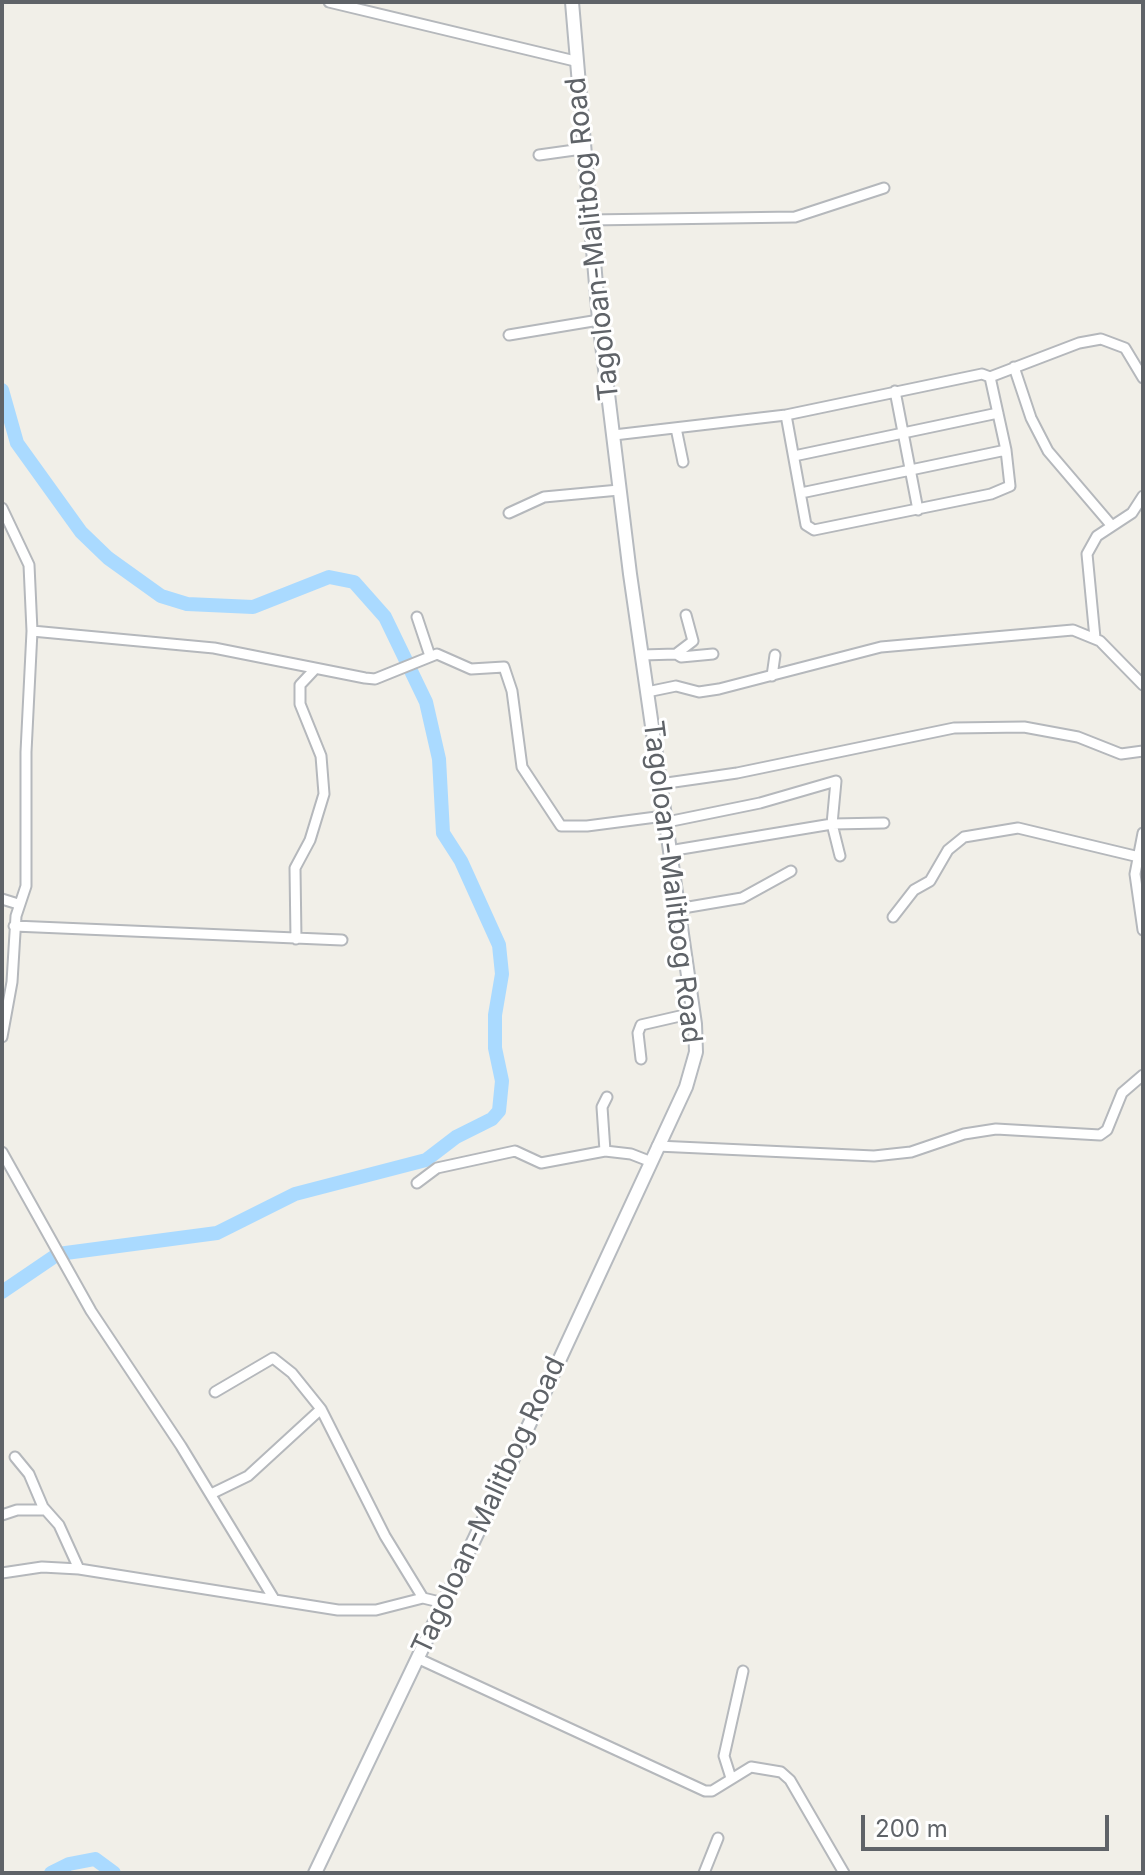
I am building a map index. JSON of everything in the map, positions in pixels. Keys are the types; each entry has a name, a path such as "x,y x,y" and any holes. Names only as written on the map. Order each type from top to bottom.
{"main road":[{"name":"Tagoloan-Malitbog Road","path":"315,1873 657,1146 692,1070 696,1052 619,490 582,149 572,2"}],"street":[{"path":"329,2 575,61"},
{"path":"539,155 582,149"},
{"path":"589,220 795,217 884,188"},
{"path":"509,335 599,320"},
{"path":"614,435 786,415 982,374 990,377 1079,343 1101,339 1125,348 1143,378"},
{"path":"1014,367 1031,418 1048,451 1112,526"},
{"path":"786,415 806,525 811,531 991,494 1010,486 1006,450 990,377"},
{"path":"895,391 918,510"},
{"path":"794,456 998,413"},
{"path":"676,428 683,462"},
{"path":"801,493 1006,450"},
{"path":"509,513 544,497 619,490"},
{"path":"1095,638 1087,554 1097,536 1132,513 1143,496"},
{"path":"2,508 28,559 32,631 26,752 26,886 18,904 14,926 12,982 2,1037"},
{"path":"676,654 693,641 686,615"},
{"path":"417,617 430,656"},
{"path":"647,692 676,686 699,692 881,647 1073,630 1095,638 1132,670 1143,685"},
{"path":"32,631 214,648 371,679 441,654 471,669 504,667 512,691 522,767 561,826 666,819 760,803 836,781 832,824 840,856"},
{"path":"642,655 676,654 681,657 713,654"},
{"path":"772,676 775,655"},
{"path":"296,939 295,868 316,824 324,794 321,756 302,712 299,693 300,685 315,669"},
{"path":"660,784 833,755 954,728 1024,727 1068,734 1121,754 1143,751"},
{"path":"669,851 832,824 884,823"},
{"path":"893,917 914,890 930,881 948,850 964,837 1018,828 1139,857"},
{"path":"1143,833 1135,874 1143,930"},
{"path":"677,909 742,898 791,871"},
{"path":"2,899 18,904"},
{"path":"14,926 342,940"},
{"path":"641,1059 638,1033 641,1025 693,1013"},
{"path":"657,1146 874,1156 911,1152 964,1134 996,1129 1100,1135 1107,1130 1122,1093 1143,1075"},
{"path":"605,1151 602,1107 607,1097"},
{"path":"417,1183 437,1168 517,1151 541,1163 605,1151 631,1154 649,1161"},
{"path":"2,1152 63,1263 211,1494 274,1599"},
{"path":"215,1392 273,1358 306,1388 321,1409 385,1536 423,1598"},
{"path":"211,1494 248,1476 321,1409"},
{"path":"15,1457 29,1474 45,1510 59,1525 79,1569"},
{"path":"2,1515 17,1510 45,1510"},
{"path":"2,1573 42,1567 79,1569 361,1612 423,1598 444,1603"},
{"path":"417,1658 705,1791 712,1791 751,1767 781,1772 790,1780 844,1873"},
{"path":"731,1778 724,1756 743,1671"},
{"path":"704,1873 718,1838"}],"waterway":[{"path":"2,390 17,443 81,532 108,558 161,596 187,604 253,607 329,577 354,582 385,617 426,702 439,759 443,833 461,861 499,945 502,974 495,1015 495,1048 502,1081 499,1111 492,1119 456,1137 426,1160 295,1194 217,1233 58,1254 2,1292"},
{"path":"51,1873 69,1864 95,1859 114,1873"}]}
